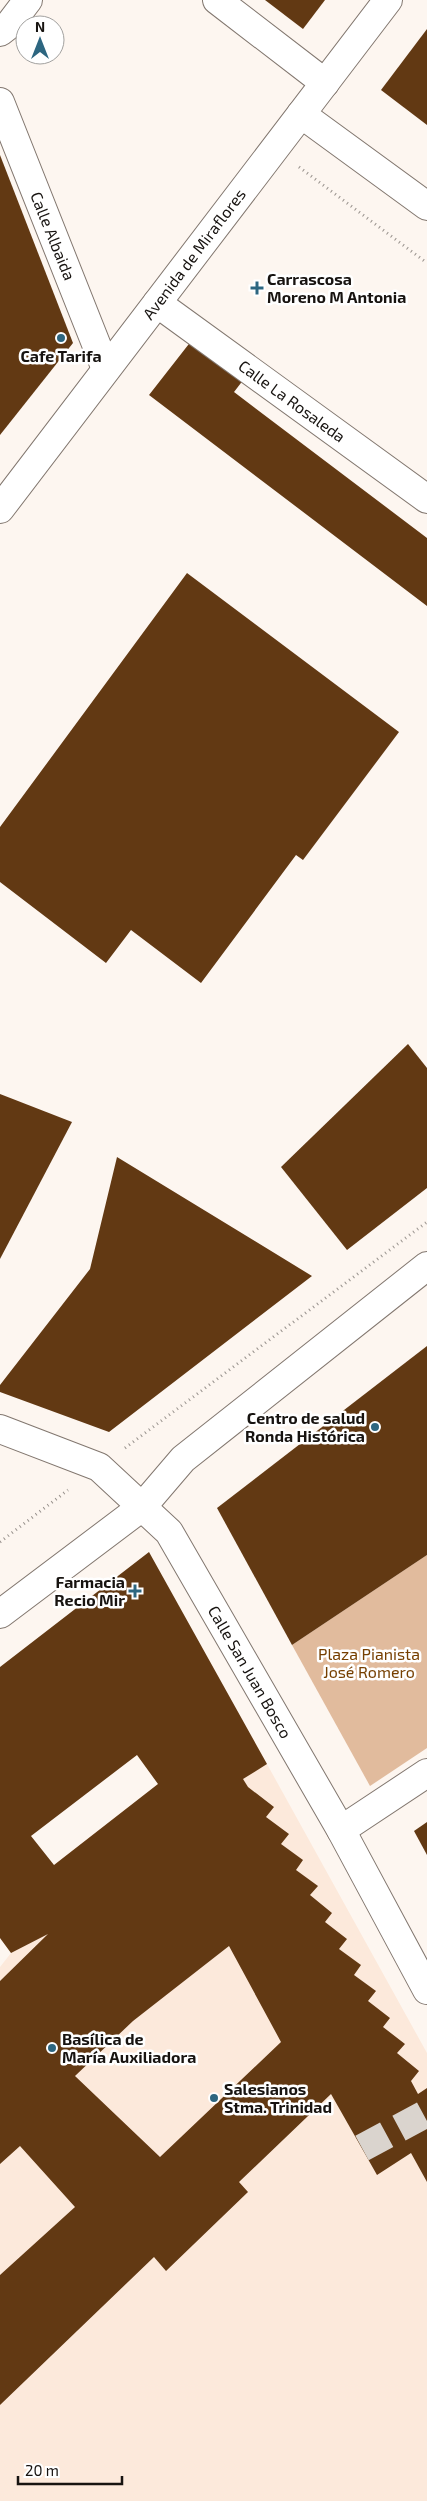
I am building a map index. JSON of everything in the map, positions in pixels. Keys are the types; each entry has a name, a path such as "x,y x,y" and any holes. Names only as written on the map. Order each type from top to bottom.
{"street":[{"path":"0,32 9,25 28,0"},
{"path":"217,0 325,83"},
{"name":"Avenida de Miraflores","path":"0,509 388,0"},
{"name":"Calle Albaida","path":"0,102 106,369"},
{"path":"301,114 427,206"},
{"name":"Calle La Rosaleda","path":"157,303 427,498"},
{"path":"0,1614 142,1507 183,1458 427,1266"},
{"name":"Calle San Juan Bosco","path":"0,1429 99,1467 169,1532 341,1830 427,1990"},
{"path":"341,1830 427,1773"}],"path":[{"path":"297,166 427,263"},
{"path":"119,1452 427,1222"},
{"path":"0,1542 71,1487"}],"shaded area":[{"name":"Salesianos Stma. Trinidad","path":"252,1737 427,2053 427,2501 0,2501 0,1967 11,1953 0,1938 0,1907 158,1784 164,1792"}],"green space":[{"name":"Plaza Pianista José Romero","path":"427,1555 427,1748 370,1786 292,1645"}],"building":[{"path":"265,0 325,0 303,29"},
{"path":"427,29 427,125 381,90"},
{"path":"0,155 73,343 0,435"},
{"path":"192,340 244,379 234,392 427,538 427,606 149,395"},
{"path":"187,573 399,732 303,860 296,855 201,983 131,930 106,963 0,882 0,827"},
{"path":"408,1044 427,1068 427,1188 347,1250 281,1167"},
{"path":"0,1094 72,1122 0,1259"},
{"path":"117,1157 312,1276 109,1432 0,1392 0,1385 90,1269"},
{"name":"Centro de salud Ronda Histórica","path":"427,1346 427,1555 292,1645 217,1508"},
{"path":"149,1552 267,1764 243,1779 248,1787 274,1807 266,1817 289,1834 281,1844 303,1860 296,1870 318,1886 310,1895 332,1913 325,1922 347,1939 339,1949 361,1965 354,1975 376,1991 368,2001 390,2018 383,2027 405,2044 397,2053 419,2071 411,2081 418,2094 427,2088 427,2182 411,2153 377,2175 331,2094 239,2182 248,2192 166,2271 154,2257 0,2405 0,2275 75,2207 20,2146 0,2164 0,1981 48,1934 11,1953 0,1938 0,1667","holes":["137,1755 158,1784 54,1865 31,1836","229,1946 281,2042 160,2157 75,2076 133,2021"]},
{"path":"427,1822 427,1855 414,1831"}],"tunnel":[{"path":"362,2148 427,2113"}],"place":[{"name":"Carrascosa Moreno M Antonia","path":"257,288"},
{"name":"Cafe Tarifa","path":"61,338"},
{"name":"Centro de salud Ronda Histórica","path":"375,1427"},
{"name":"Farmacia Recio Mir","path":"135,1591"},
{"name":"Basílica de María Auxiliadora","path":"52,2048"},
{"name":"Salesianos Stma. Trinidad","path":"214,2098"}]}
